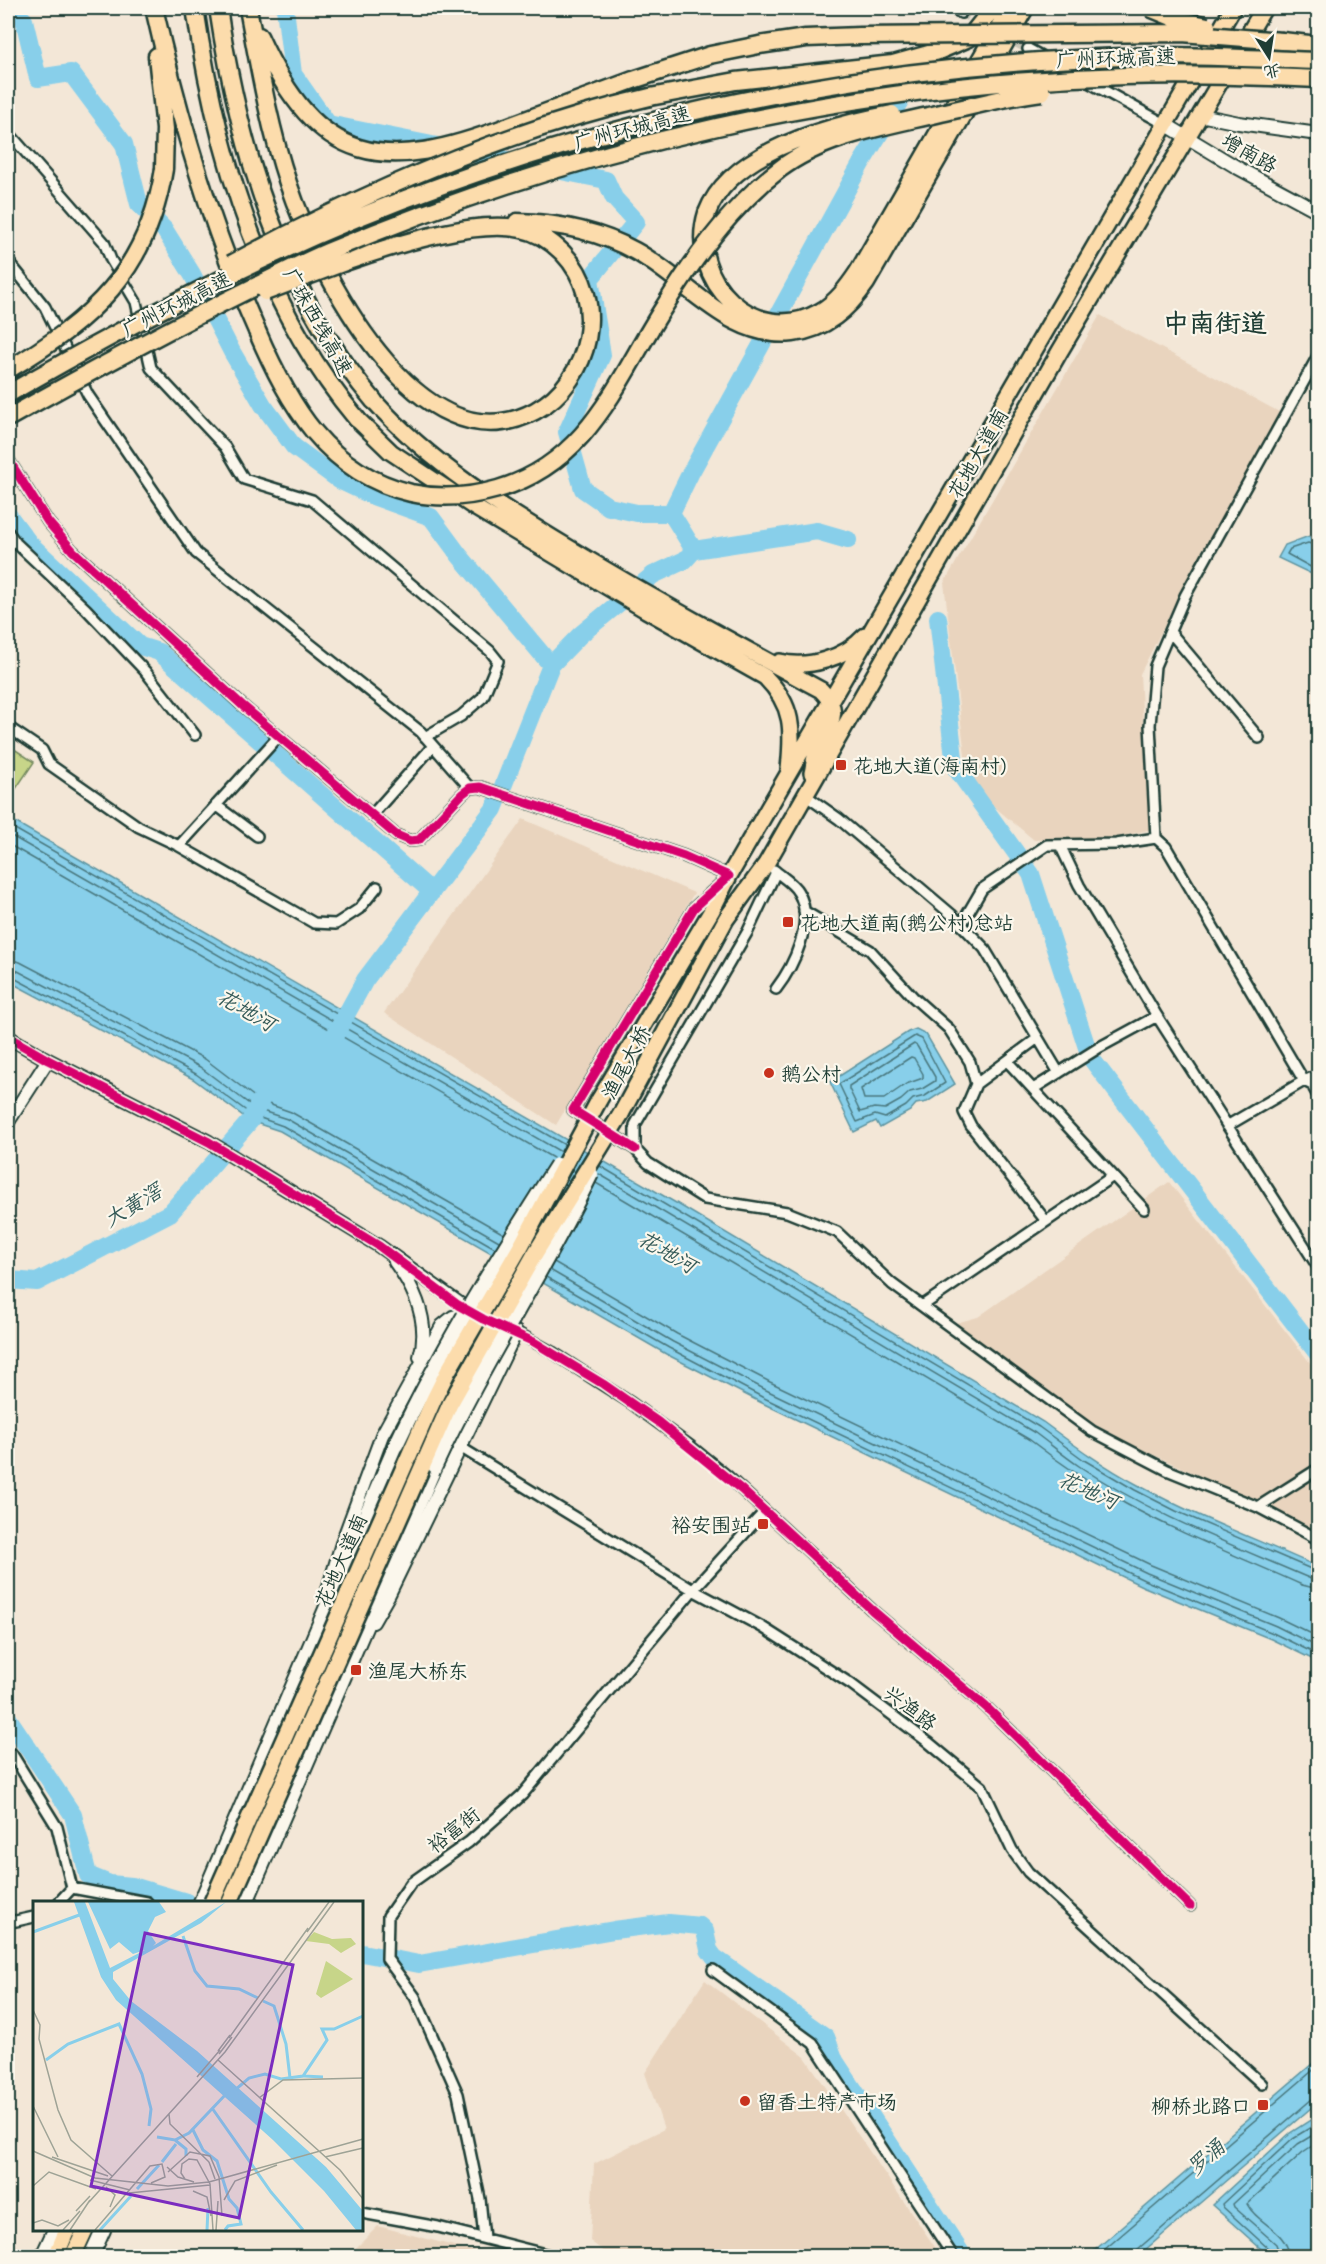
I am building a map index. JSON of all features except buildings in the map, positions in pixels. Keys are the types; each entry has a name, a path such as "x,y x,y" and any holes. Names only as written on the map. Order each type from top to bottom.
{"highway":[{"path":"8,370 76,324 97,304 122,277 140,249 150,225 164,169 164,121 153,8"},
{"path":"153,8 206,200 237,286 279,380 304,421 327,447 357,471 390,487 424,495 459,496 500,489 543,469 567,451 584,435 607,405 658,316 697,257 739,208 783,167 812,150 862,133 1013,96 1211,78 1289,78"},
{"name":"广珠西线高速","path":"195,8 218,127 230,171 253,236 275,288 305,347 329,384 357,419"},
{"name":"广珠西线高速","path":"218,8 241,127 258,186 274,228 301,290 322,329 349,370 374,401"},
{"path":"248,8 266,50 289,93 306,115 332,136 356,147 380,153 404,154 439,150 474,140 689,60 746,47 800,39 868,36 1182,33 1281,40"},
{"path":"248,8 273,133 302,222 341,298 389,364 415,390 438,406 463,418 486,422 510,420 534,412 559,393 573,375 583,354 589,330 587,298 580,278 570,261 554,245 538,235 521,229 508,228 461,231 406,243 345,262"},
{"path":"70,359 156,305 270,243 356,201 442,165 548,126 613,107 736,81 893,64 936,52 969,38 993,8"},
{"path":"1010,8 858,272 843,292 825,309 806,318 782,321 757,317 735,305 715,282 707,263 703,234 707,213 721,189 740,171 779,149 824,130 861,120 913,110 1042,92"},
{"path":"132,349 217,311 345,262 438,231 466,225 509,222 552,224 614,241 647,258 725,316 751,329 771,333 796,333 815,328 833,318 853,300 873,272 1025,8"},
{"path":"1150,8 1183,21 1318,45"},
{"name":"广州环城高速","path":"8,394 70,359 245,269 339,225 469,176 561,146 663,118 827,86 996,66 1081,59 1161,56 1318,61"},
{"name":"广州环城高速","path":"8,418 132,349 324,254 443,206 548,171 693,132 845,102 989,85 1122,76 1318,80"}],"main road":[{"name":"花地大道南","path":"212,1901 448,1371 522,1244 599,1100 712,910 729,876 1233,8"},
{"name":"花地大道南","path":"726,919 771,868 807,792 1042,381 1264,8"},
{"name":"广珠西线高速","path":"374,401 411,439 454,474 610,581"},
{"name":"广珠西线高速","path":"357,419 381,444 434,482 650,604"},
{"path":"650,604 760,655 821,690 830,702 833,713 831,724 817,750 807,792"},
{"path":"650,604 765,676 778,690 786,705 791,733 789,775 798,772 806,774 807,792"},
{"path":"760,655 792,665 836,657 860,641 877,622"},
{"name":"渔尾大桥","path":"536,1252 621,1114 726,919"},
{"path":"320,1627 396,1445 421,1392 463,1316 599,1100"},
{"path":"246,1901 360,1644 435,1466 469,1397 547,1258 621,1114"},
{"name":"花地大道南","path":"230,1901 450,1404 536,1252"},
{"name":"花地大道南","path":"201,1901 320,1627"},
{"path":"43,2256 54,2231"},
{"path":"56,2256 66,2231"},
{"path":"74,2256 84,2231"},
{"path":"91,2256 102,2231"}],"street":[{"path":"952,8 961,13"},
{"path":"1028,50 1165,124"},
{"path":"1200,115 1318,134"},
{"name":"增南路","path":"1165,124 1238,168 1318,211"},
{"path":"8,132 104,242 111,261 136,302 151,368 225,447 244,479 312,500 490,651 498,661 483,697 461,716 425,737"},
{"path":"8,261 45,308 88,395 196,553 425,737 475,788 521,801 684,856 729,876 694,908 573,1110 635,1149 648,1163 705,1199 787,1212 837,1232 892,1284 1092,1431 1167,1470 1258,1507 1318,1539"},
{"path":"1318,356 1185,596 1155,666 1150,725 1156,838 1166,847 1304,1081 1312,1085 1318,1096"},
{"path":"8,459 48,522 73,551 210,676 275,739 396,835 410,841 419,840 462,794 475,788"},
{"path":"8,532 16,543 86,609 145,671 195,735"},
{"path":"1170,632 1259,738"},
{"path":"8,728 42,750 49,764 139,827 179,846 314,923 336,924 358,909 377,887"},
{"path":"179,846 275,739"},
{"path":"372,814 433,746"},
{"path":"807,792 951,914 984,948 1059,1073"},
{"path":"216,805 257,836"},
{"path":"961,925 982,889 1030,859 1047,845 1116,844 1156,838"},
{"path":"1060,845 1079,885 1157,1016 1318,1267"},
{"path":"635,1149 635,1125 748,931 771,868 798,891 804,911 798,950 789,972 776,989"},
{"path":"804,911 870,950 913,997 949,1029 970,1062 976,1084"},
{"path":"1033,1089 1100,1047 1157,1016"},
{"path":"8,1037 48,1060 209,1142 379,1246 474,1314 516,1332 552,1352 658,1422 765,1510 872,1610 986,1707 1190,1906"},
{"path":"1038,1038 976,1084 964,1112 967,1119 1046,1221"},
{"path":"8,1122 48,1060"},
{"path":"1007,1062 1144,1209"},
{"path":"1227,1126 1318,1075"},
{"path":"922,1306 1113,1176"},
{"path":"379,1246 403,1272 417,1300 421,1315 423,1346 417,1371"},
{"name":"花地大道南","path":"320,1627 331,1576 382,1435 447,1321 462,1314 474,1314"},
{"path":"360,1644 389,1594 516,1332"},
{"name":"兴渔路","path":"460,1447 693,1590 762,1627 851,1684 968,1774 986,1793 1012,1850 1028,1872 1262,2084"},
{"path":"1258,1507 1318,1469"},
{"name":"裕富街","path":"484,2238 480,2199 458,2094 415,1996 387,1959 388,1916 411,1883 469,1842 522,1795 693,1590 765,1510"},
{"path":"12,1754 57,1827 72,1888"},
{"path":"60,1901 72,1888"},
{"path":"72,1888 142,1901"},
{"path":"8,1920 16,1921 33,1917"},
{"path":"713,1970 813,2043 953,2256"},
{"path":"363,2213 416,2222 553,2256"}],"shaded area":[{"path":"1100,315 1281,413 1192,571 1140,674 1149,830 1118,837 1034,840 984,798 967,772 944,583"},
{"path":"523,819 694,893 556,1125 384,1013"},
{"path":"1169,1182 1318,1373 1318,1530 1091,1426 956,1323 978,1317"},
{"name":"留香土特产市场","path":"705,1980 805,2057 941,2256 610,2256 590,2241 594,2164 664,2129 645,2073"},
{"path":"378,2226 492,2256 351,2256 350,2254"}],"green space":[{"path":"8,745 34,762 13,793 8,790"}],"water":[{"path":"1309,536 1318,542 1318,577 1278,558 1285,545"},
{"name":"花地河","path":"8,818 676,1203 1043,1422 1125,1478 1182,1508 1318,1567 1318,1662 1271,1639 1142,1586 760,1402 666,1354 280,1131 250,1121 193,1079 8,981"},
{"path":"916,1029 926,1034 955,1084 927,1102 916,1104 910,1111 880,1128 876,1121 854,1132 830,1082"},
{"name":"罗涌","path":"1318,2059 1318,2102 1138,2256 1088,2256"},
{"path":"1318,2115 1318,2256 1269,2256 1212,2205 1290,2133"}],"waterway":[{"path":"12,8 24,20 38,78 71,73 124,144 139,204 164,229 192,274 232,352 263,405 294,447 339,480 373,496 431,517 459,555 551,665"},
{"path":"285,8 293,74 328,124 606,180 614,198 636,222 590,279 602,355 567,432 583,489 609,507 637,513 671,513 694,550"},
{"path":"778,315 862,162 924,62"},
{"path":"671,513 765,338"},
{"path":"8,515 29,543 140,646 159,652 432,892"},
{"path":"335,1035 365,980 494,809 551,665 580,635 653,575 685,560 694,550 817,531 848,540"},
{"path":"938,618 955,767 1031,874 1090,1057 1318,1354"},
{"name":"大黄滘","path":"8,1280 37,1282 170,1213 250,1121 261,1100"},
{"path":"8,1718 73,1815 88,1875 110,1884 132,1886 183,1901"},
{"path":"363,1953 419,1964 614,1930 669,1923 700,1926 705,1931 709,1950 714,1957 826,2037 835,2061 963,2256"}],"tunnel":[{"path":"961,13 983,24"},
{"path":"1005,37 1028,49"}],"cycle path":[{"path":"8,459 48,522 73,551 243,706 396,835 410,841 419,840 462,794 470,788 480,787 684,856 729,876 694,908 573,1110 635,1149"},
{"path":"8,1037 48,1060 209,1142 379,1246 458,1305 534,1342 603,1384 658,1422 742,1490 872,1610 986,1707 1190,1906"}],"place":[{"name":"花地大道(海南村)","path":"841,765"},
{"name":"花地大道南(鹅公村)总站","path":"788,922"},
{"name":"鹅公村","path":"769,1073"},
{"name":"裕安围站","path":"763,1524"},
{"name":"渔尾大桥东","path":"356,1670"},
{"name":"留香土特产市场","path":"745,2101"},
{"name":"柳桥北路口","path":"1263,2105"}],"district":[{"name":"中南街道","path":"1215,322"}]}
